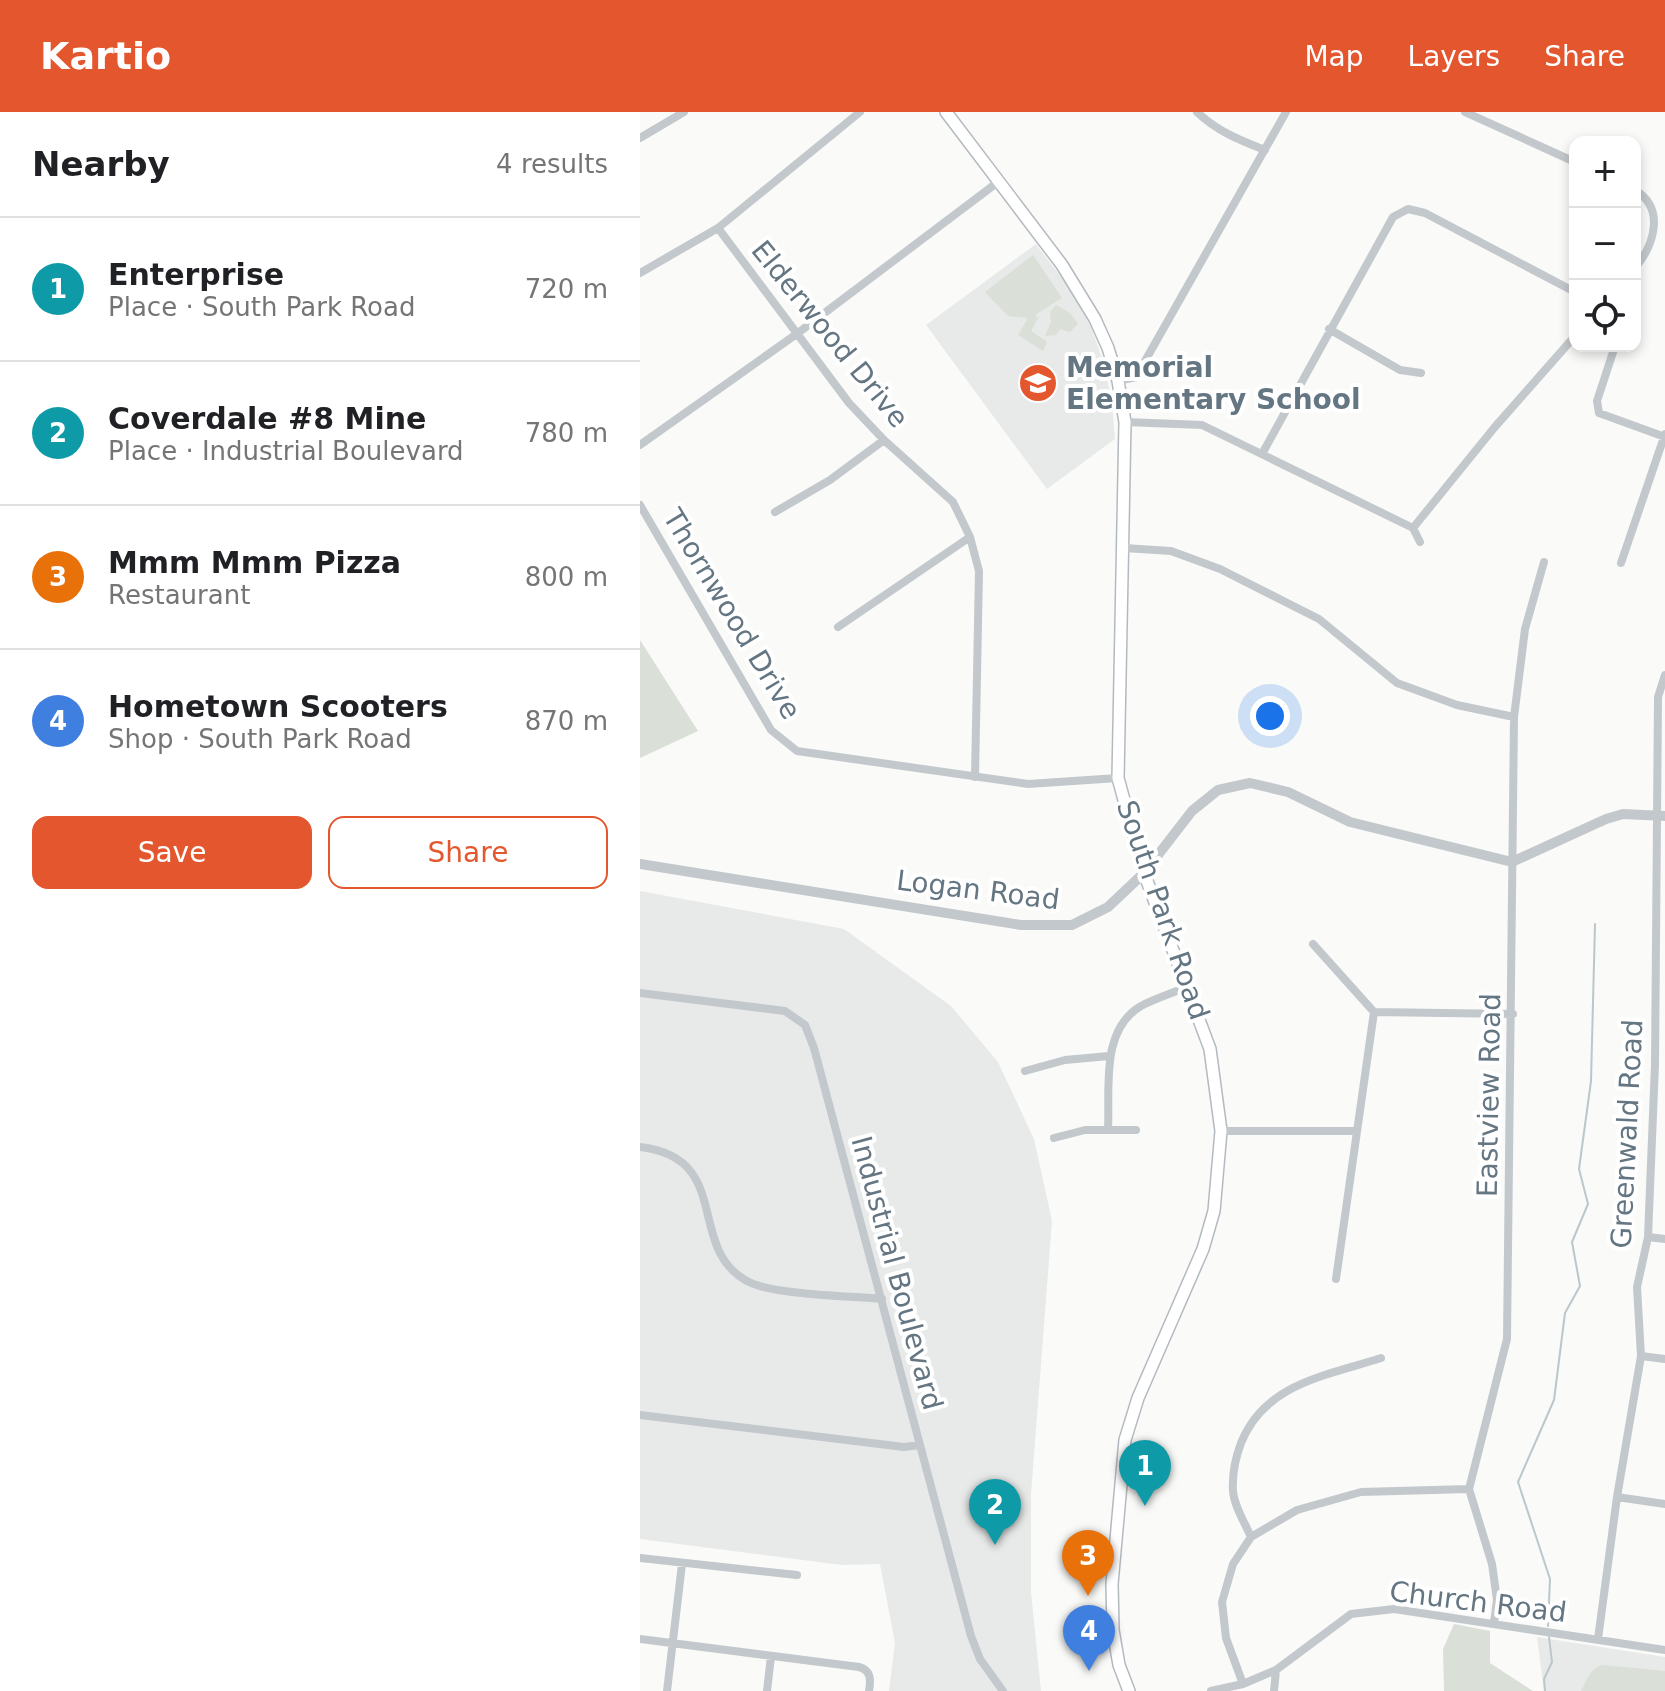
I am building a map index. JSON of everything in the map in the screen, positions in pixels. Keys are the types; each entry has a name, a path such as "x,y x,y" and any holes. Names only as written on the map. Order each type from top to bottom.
{"main road":[{"name":"South Park Road","path":"946,112 1062,265 1095,319 1118,381 1125,422 1118,778 1144,873 1189,986 1210,1049 1221,1131 1214,1211 1203,1249 1138,1398 1125,1440 1112,1584 1113,1633 1119,1665 1129,1691"}],"street":[{"path":"640,138 684,112"},
{"path":"640,273 718,228 860,112"},
{"path":"1197,112 1231,137 1265,150"},
{"path":"1118,381 1136,377 1286,112"},
{"path":"1465,112 1569,159"},
{"path":"640,445 798,333 998,182"},
{"path":"1641,193 1646,196 1656,216 1651,242 1641,258"},
{"path":"1262,454 1393,217 1408,209 1425,213 1569,289"},
{"name":"Elderwood Drive","path":"718,228 849,403 884,440 953,502 970,537 979,571 975,777"},
{"path":"1329,329 1400,370 1421,373"},
{"path":"1413,528 1494,428 1569,343"},
{"path":"1613,352 1597,409 1603,416 1665,436 1621,563"},
{"path":"1125,422 1202,425 1413,528 1420,542"},
{"path":"775,512 830,480 884,440"},
{"name":"Thornwood Drive","path":"640,505 771,730 797,751 1028,784 1118,778"},
{"path":"838,627 970,537"},
{"path":"1124,548 1171,551 1220,569 1319,619 1397,683 1457,705 1514,717"},
{"name":"Eastview Road","path":"1469,1489 1507,1339 1514,717 1525,629 1544,562"},
{"name":"Greenwald Road","path":"1598,1639 1617,1497 1641,1356 1637,1287 1648,1237 1661,934 1658,697 1665,675"},
{"name":"Logan Road","path":"640,864 1021,925 1072,925 1108,907 1144,873 1192,811 1218,790 1250,783 1288,792 1350,822 1512,862"},
{"path":"1512,862 1606,819 1623,814 1661,816"},
{"path":"1313,944 1374,1012 1513,1014"},
{"path":"1108,1129 1109,1056 1120,1027 1140,1007 1189,986"},
{"name":"Industrial Boulevard","path":"640,993 785,1011 805,1025 814,1048 971,1636 980,1659 1003,1691"},
{"path":"1336,1279 1374,1012"},
{"path":"1025,1071 1065,1060 1109,1056"},
{"path":"1655,1065 1665,1068"},
{"path":"1054,1138 1085,1130 1136,1130"},
{"path":"1221,1131 1357,1131"},
{"path":"640,1147 663,1150 688,1166 702,1193 715,1243 726,1263 747,1281 774,1289 882,1299"},
{"path":"1648,1237 1665,1239"},
{"path":"1641,1356 1665,1359"},
{"path":"1251,1537 1233,1494 1235,1459 1248,1426 1270,1400 1301,1383 1381,1358"},
{"path":"640,1415 904,1447 920,1445"},
{"path":"1243,1684 1226,1638 1222,1602 1233,1564 1251,1537 1297,1510 1361,1492 1469,1489 1492,1564 1497,1600 1494,1623"},
{"path":"1617,1497 1665,1504"},
{"path":"640,1558 797,1575"},
{"path":"667,1691 682,1564"},
{"name":"Church Road","path":"1211,1691 1243,1684 1276,1670 1351,1614 1394,1609 1665,1650"},
{"path":"640,1639 859,1667 868,1672 869,1691"},
{"path":"767,1691 771,1656"},
{"path":"1274,1691 1276,1670"}],"shaded area":[{"name":"Memorial Elementary School","path":"1036,244 1067,285 1091,327 1104,364 1115,439 1047,489 926,325"},
{"path":"1033,255 1062,298 1035,315 1038,318 1031,331 1047,342 1043,351 1018,335 1028,318 1008,316 985,292"},
{"path":"1056,305 1070,313 1078,324 1070,332 1060,329 1056,335 1045,336 1051,322 1050,312"},
{"path":"640,640 698,731 640,758"},
{"path":"640,891 844,929 951,1006 998,1062 1034,1139 1052,1221 1031,1494 1031,1592 1041,1691 889,1691 895,1643 880,1564 842,1565 640,1539"},
{"path":"1454,1624 1490,1631 1490,1663 1533,1691 1444,1691 1443,1649"},
{"path":"1537,1637 1665,1657 1665,1691 1544,1691"},
{"path":"1602,1665 1665,1671 1665,1691 1581,1691 1592,1672"}],"waterway":[{"path":"1548,1626 1550,1579 1518,1482 1554,1400 1565,1313 1580,1286 1572,1242 1588,1204 1579,1169 1591,1081 1595,924"},
{"path":"1545,1691 1544,1679 1552,1662 1549,1637"}],"place":[{"name":"Memorial Elementary School","path":"1038,383"},
{"name":"Enterprise","path":"1145,1506"},
{"name":"Coverdale #8 Mine","path":"995,1545"},
{"name":"Mmm Mmm Pizza","path":"1088,1596"},
{"name":"Hometown Scooters","path":"1089,1671"}]}
